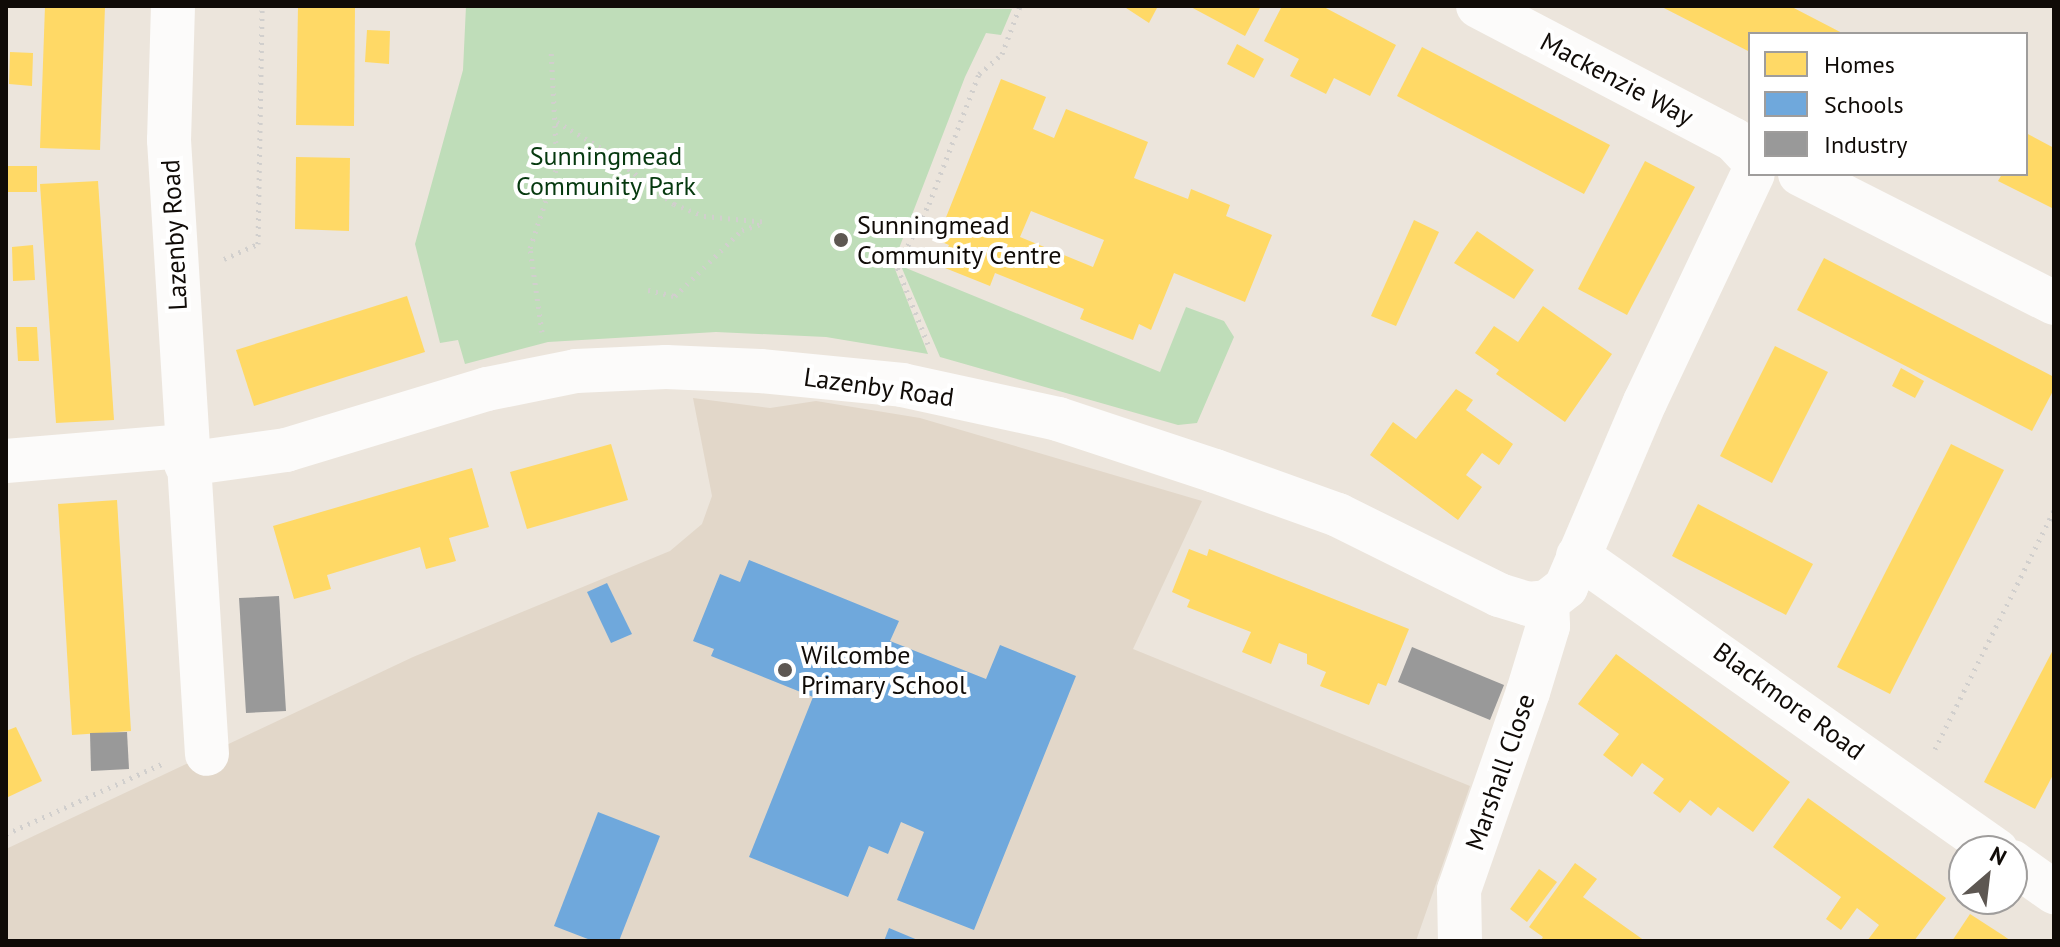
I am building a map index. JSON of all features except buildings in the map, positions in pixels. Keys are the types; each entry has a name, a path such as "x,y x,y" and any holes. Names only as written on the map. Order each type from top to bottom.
{"street":[{"name":"Lazenby Road","path":"173,6 169,140 185,455 207,746"},
{"name":"Mackenzie Way","path":"1478,6 1734,140 1748,155"},
{"path":"1547,602 1566,587 1752,176"},
{"path":"1804,176 2054,303"},
{"name":"Lazenby Road","path":"185,455 286,450 487,389 551,376 666,367 729,369 930,391 1058,419 1338,515 1499,595 1528,604 1547,602"},
{"path":"6,461 185,455"},
{"name":"Blackmore Road","path":"1578,556 1975,835"},
{"name":"Marshall Close","path":"1460,941 1459,890 1532,679 1548,626 1547,602"},
{"path":"2028,873 2054,892"}],"path":[{"path":"176,280 258,244 262,6"},
{"path":"930,391 935,361 897,267 929,204 979,74 1002,54 1020,6"},
{"path":"551,48 557,167 530,248 551,376"},
{"path":"557,122 603,149 674,204 704,216 766,222 742,230 675,296 648,290"},
{"path":"1908,786 1936,747 2054,510"},
{"path":"6,834 207,746"}],"shaded area":[{"name":"Wilcombe Primary School","path":"693,398 770,408 816,401 920,418 1202,501 1133,649 1470,786 1416,941 6,941 6,849 413,657 670,551 702,524 712,496"}],"green space":[{"name":"Sunningmead Community Park","path":"466,6 1012,9 1001,35 986,33 965,77 893,264 928,354 826,337 716,332 548,342 465,364 458,340 440,343 415,244 463,70"},
{"path":"901,266 1160,372 1186,307 1224,321 1234,337 1197,423 1178,425 940,357"}],"place":[{"name":"Sunningmead Community Centre","path":"841,240"},
{"name":"Wilcombe Primary School","path":"785,670"}]}
